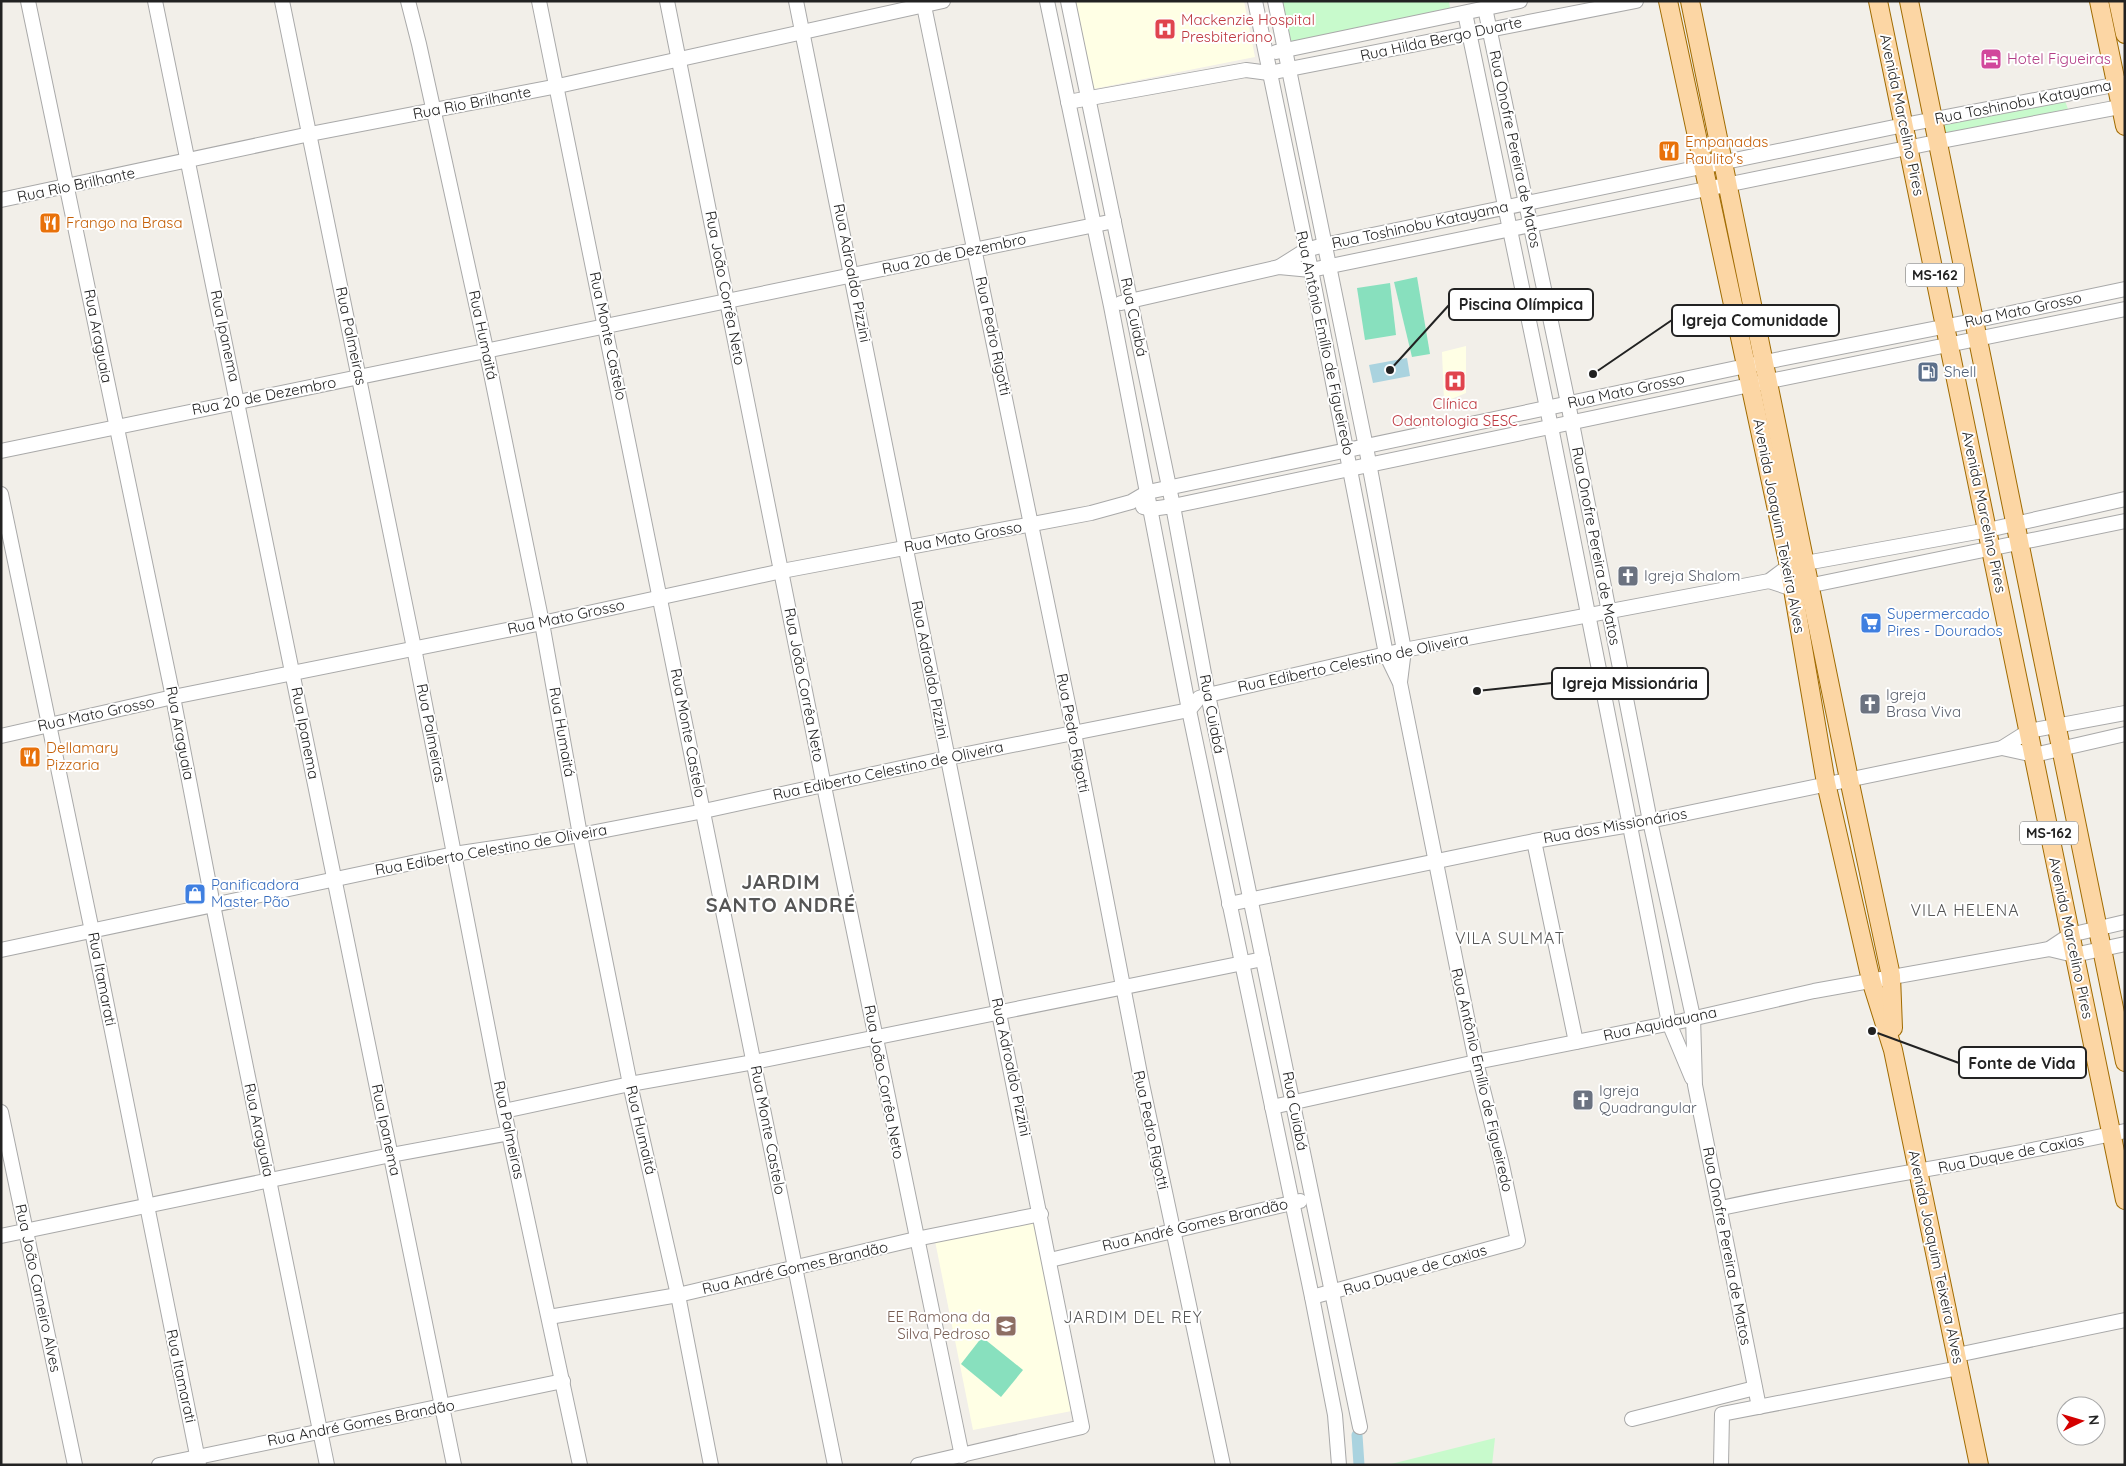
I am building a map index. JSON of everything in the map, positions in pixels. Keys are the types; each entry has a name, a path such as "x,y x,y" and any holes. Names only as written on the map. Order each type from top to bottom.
{"main road":[{"name":"Avenida Joaquim Teixeira Alves","path":"1668,1 1750,384 1797,565 1810,586 1891,976 1893,1050"},
{"name":"Avenida Joaquim Teixeira Alves","path":"1690,1 1769,381 1797,565 1793,589 1826,783 1871,980 1893,1050 1979,1465"},
{"name":"Avenida Marcelino Pires","path":"1878,1 2074,955 2118,1132 2125,1200"},
{"name":"Avenida Marcelino Pires","path":"1908,1 2125,1062"},
{"path":"2100,1 2120,84 2125,126"},
{"path":"2118,1 2125,34"}],"street":[{"name":"Rua Araguaia","path":"28,1 173,697 213,905 327,1465"},
{"name":"Rua Ipanema","path":"155,1 454,1465"},
{"name":"Rua Palmeiras","path":"282,1 360,376 504,1111 580,1465"},
{"name":"Rua Humaitá","path":"408,1 434,110 486,349 542,623 580,835 630,1084 678,1295 711,1465"},
{"name":"Rua Monte Castelo","path":"539,1 558,86 835,1465"},
{"name":"Rua João Corrêa Neto","path":"668,1 824,786 962,1456"},
{"name":"Rua Adroaldo Pizzini","path":"796,1 853,276 947,758 1041,1214 1082,1427 962,1456"},
{"name":"Rua Rio Brilhante","path":"1,200 310,134 558,86 924,3 943,1"},
{"name":"Rua Cuiabá","path":"1047,1 1111,306 1189,710 1312,1297 1335,1415 1339,1465"},
{"name":"Rua Cuiabá","path":"1068,1 1170,488 1208,695 1360,1427"},
{"name":"Rua Antônio Emílio de Figueiredo","path":"1254,1 1311,270 1386,654 1400,683 1476,1062 1502,1165 1518,1241"},
{"name":"Rua Antônio Emílio de Figueiredo","path":"1276,1 1288,70 1366,447 1404,650 1400,683"},
{"name":"Rua Hilda Bergo Duarte","path":"1246,70 1266,54 1520,1"},
{"name":"Rua Hilda Bergo Duarte","path":"1068,102 1246,70 1270,73 1288,70 1490,28 1636,1"},
{"name":"Rua Pedro Rigotti","path":"924,3 1032,524 1122,987 1223,1465"},
{"name":"Rua Onofre Pereira de Matos","path":"1485,8 1572,422 1650,821 1693,1017 1695,1085 1721,1208 1759,1407"},
{"name":"Rua Onofre Pereira de Matos","path":"1465,13 1548,408 1669,1023 1695,1085"},
{"name":"Rua Toshinobu Katayama","path":"1279,267 1306,250 1324,245 1904,125 2120,84"},
{"name":"Rua Toshinobu Katayama","path":"1111,306 1279,267 1311,270 1909,147 2123,107"},
{"name":"Rua 20 de Dezembro","path":"1,451 238,400 727,302 1114,221"},
{"path":"1521,281 1542,277"},
{"name":"Rua Mato Grosso","path":"1,736 173,697 542,623 782,571 1032,524 1130,502 1148,492 2125,288"},
{"name":"Rua Mato Grosso","path":"1130,502 1151,509 1173,506 1750,384 2125,309"},
{"name":"Rua Itamarati","path":"1,494 50,724 199,1461"},
{"path":"1770,581 1793,589 2120,522 2118,500"},
{"name":"Rua Ediberto Celestino de Oliveira","path":"1,950 454,854 580,835 704,811 947,758 1189,710 1199,698 1208,695 1386,654 1770,581 1797,565 1988,530 2118,500"},
{"name":"Rua dos Missionários","path":"1229,904 1435,863 1534,841 1650,821 1849,778 2002,748 2029,731 2125,713"},
{"name":"Rua dos Missionários","path":"2002,748 2034,755 2125,734"},
{"path":"1534,841 1576,1042"},
{"name":"Rua Aquidauana","path":"1272,1107 1476,1062 1871,980 2049,948 2070,935 2125,922"},
{"name":"Rua Aquidauana","path":"2049,948 2074,955 2125,944"},
{"path":"504,1111 630,1084 754,1062 1263,959"},
{"name":"Rua João Carneiro Alves","path":"1,1112 75,1465"},
{"name":"Rua Duque de Caxias","path":"1721,1208 1814,1188 1918,1172 2118,1132"},
{"path":"1,1236 391,1155 510,1133"},
{"name":"Rua André Gomes Brandão","path":"1050,1260 1312,1198"},
{"name":"Rua André Gomes Brandão","path":"549,1317 678,1295 916,1240 1041,1214"},
{"name":"Rua Duque de Caxias","path":"1312,1297 1518,1241"},
{"path":"1720,1465 1722,1414 1958,1362 2125,1320"},
{"name":"Rua André Gomes Brandão","path":"159,1465 199,1461 320,1430 443,1407 563,1381"},
{"path":"1632,1419 1755,1388"},
{"path":"1335,1415 1348,1406 1353,1395"},
{"path":"918,1465 962,1456"}],"shaded area":[{"name":"Mackenzie Hospital Presbiteriano","path":"1076,1 1244,1 1255,57 1093,89"},
{"name":"Clínica Odontologia SESC","path":"1466,346 1466,393 1444,402 1442,352"},
{"name":"EE Ramona da Silva Pedroso","path":"1038,1220 1077,1410 973,1430 935,1241"}],"green space":[{"path":"1280,1 1449,1 1450,8 1288,43"},
{"path":"2065,101 2068,109 1940,136 1944,120"},
{"path":"1417,277 1430,354 1412,357 1394,282"},
{"path":"1390,283 1396,335 1365,340 1357,288"},
{"path":"982,1337 1023,1370 1001,1397 961,1364"},
{"path":"1495,1438 1492,1465 1387,1465"}],"water":[{"path":"1407,358 1410,376 1373,383 1369,365"}],"waterway":[{"path":"1357,1435 1359,1465"}],"place":[{"name":"Mackenzie Hospital Presbiteriano","path":"1165,29"},
{"name":"Hotel Figueiras","path":"1991,59"},
{"name":"Empanadas Raulito's","path":"1669,151"},
{"name":"Frango na Brasa","path":"50,223"},
{"name":"Piscina Olímpica","path":"1390,370"},
{"name":"Shell","path":"1928,372"},
{"name":"Igreja Comunidade","path":"1593,374"},
{"name":"Clínica Odontologia SESC","path":"1455,381"},
{"name":"Igreja Shalom","path":"1628,576"},
{"name":"Supermercado Pires - Dourados","path":"1871,623"},
{"name":"Igreja Missionária","path":"1477,691"},
{"name":"Igreja Brasa Viva","path":"1870,704"},
{"name":"Dellamary Pizzaria","path":"30,757"},
{"name":"Panificadora Master Pão","path":"195,894"},
{"name":"Fonte de Vida","path":"1872,1031"},
{"name":"Igreja Quadrangular","path":"1583,1100"},
{"name":"EE Ramona da Silva Pedroso","path":"1006,1326"}],"district":[{"name":"JARDIM SANTO ANDRÉ","path":"781,894"},
{"name":"VILA HELENA","path":"1965,910"},
{"name":"VILA SULMAT","path":"1510,938"},
{"name":"JARDIM DEL REY","path":"1133,1317"}]}
